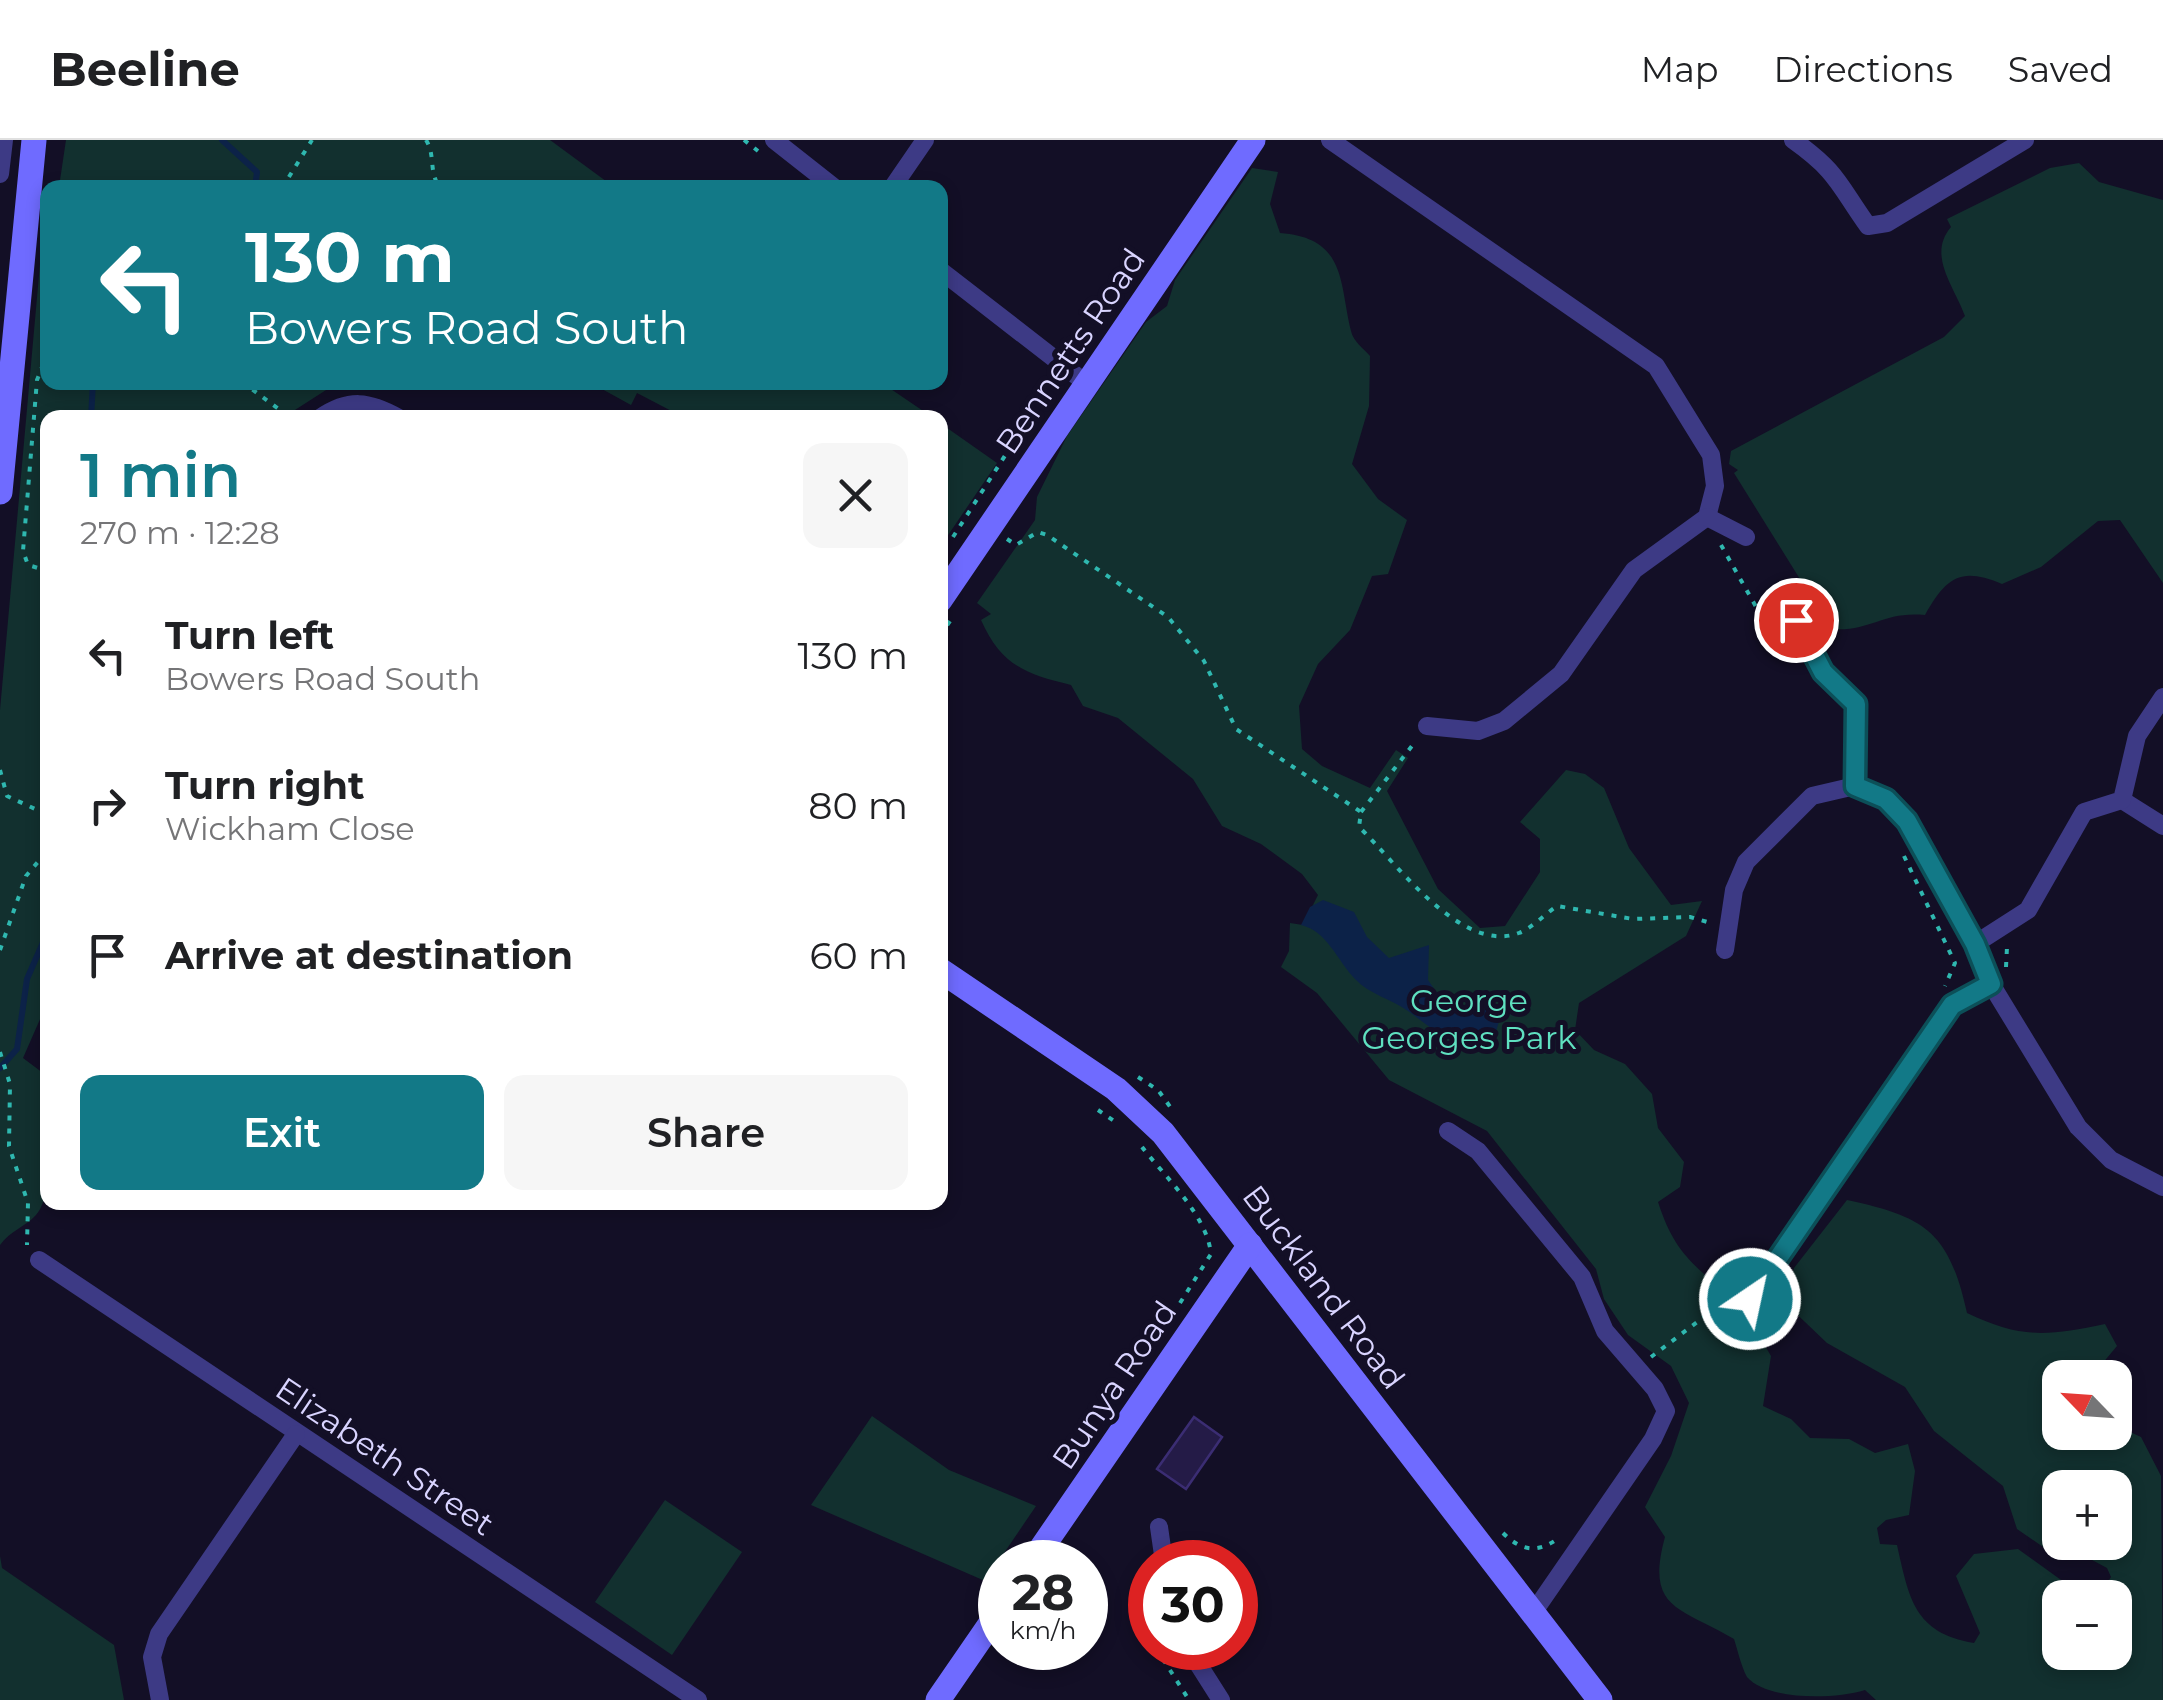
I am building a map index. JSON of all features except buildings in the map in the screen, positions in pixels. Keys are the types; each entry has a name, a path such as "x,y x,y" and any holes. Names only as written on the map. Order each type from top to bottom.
{"street":[{"path":"0,174 4,140"},
{"path":"0,492 34,140"},
{"path":"774,140 825,180"},
{"path":"898,180 925,140"},
{"name":"Bennetts Road","path":"948,588 1254,140"},
{"path":"1330,140 1656,366 1711,455 1713,520"},
{"path":"1793,140 1823,161 1844,185 1868,226 1887,222 2025,140"},
{"path":"948,276 1087,384"},
{"path":"331,410 340,404 358,402 385,410"},
{"path":"1713,520 1746,537"},
{"path":"1427,726 1478,731 1504,721 1561,674 1634,570 1713,520"},
{"path":"1796,620 1823,672 1856,704 1855,786"},
{"path":"2122,800 2137,736 2163,697"},
{"path":"1725,950 1734,890 1746,862 1812,796 1855,786 1876,793 1898,808 1975,944 1991,984 2078,1127 2111,1160 2163,1187"},
{"path":"1975,944 2028,910 2084,812 2122,800 2163,826"},
{"name":"Buckland Road","path":"948,975 1116,1089 1164,1133 1600,1700"},
{"path":"1750,1299 1952,1005 1991,984"},
{"path":"1448,1131 1478,1151 1582,1278 1605,1331 1655,1388 1666,1411 1654,1439 1533,1612"},
{"name":"Bunya Road","path":"1047,1540 1250,1245"},
{"name":"Elizabeth Street","path":"39,1260 698,1700"},
{"path":"157,1692 152,1657 160,1634 296,1434"},
{"path":"1159,1527 1161,1540"},
{"path":"938,1700 978,1642"},
{"path":"1202,1670 1221,1700"}],"path":[{"path":"287,180 312,140"},
{"path":"426,140 436,180"},
{"path":"40,378 24,558 28,565 40,568"},
{"path":"253,390 280,410"},
{"path":"1713,520 1714,534 1760,612 1796,620"},
{"path":"990,526 1016,545 1038,532 1046,535 1168,617 1204,661 1236,729 1361,812"},
{"path":"1427,726 1361,812 1359,827 1450,921 1476,933 1517,934 1557,906 1633,919 1690,917 1730,929"},
{"path":"0,770 7,796 40,812"},
{"path":"1902,852 1955,963 1943,989"},
{"path":"0,950 26,876 40,859"},
{"path":"2008,942 2005,964 2011,978"},
{"path":"0,1052 10,1084 9,1146 28,1204 24,1242 39,1260"},
{"path":"1126,1069 1158,1090 1182,1121"},
{"path":"1098,1110 1124,1128"},
{"path":"1134,1137 1204,1226 1210,1244 1211,1254 1167,1324"},
{"path":"1647,1360 1721,1304 1728,1284 1751,1268"},
{"path":"1496,1527 1522,1548 1536,1550 1568,1532"},
{"path":"1170,1670 1189,1700"}],"green space":[{"path":"66,140 550,140 604,180 60,180"},
{"path":"2079,163 2099,182 2163,200 2163,583 2120,520 2098,521 2041,567 2002,584 1965,576 1948,584 1925,615 1831,629 1734,473 1738,470 1729,464 1731,451 1944,337 1965,316 1942,260 1944,238 1951,227 1947,219 2050,168"},
{"name":"George Georges Park","path":"1252,168 1278,172 1270,204 1280,233 1302,237 1329,254 1341,280 1352,335 1370,356 1369,406 1352,464 1378,499 1407,520 1388,574 1372,576 1350,630 1318,664 1299,706 1302,749 1322,766 1370,788 1396,750 1408,758 1387,791 1438,889 1480,928 1505,926 1540,872 1540,839 1520,822 1566,770 1585,774 1604,788 1629,848 1671,905 1702,901 1686,936 1579,1003 1575,1030 1594,1050 1625,1064 1652,1094 1658,1128 1684,1162 1680,1187 1658,1202 1681,1250 1720,1288 1720,1314 1732,1326 1758,1334 1771,1356 1763,1406 1791,1419 1810,1438 1849,1439 1875,1453 1908,1444 1915,1471 1909,1515 1886,1520 1877,1528 1880,1544 1897,1545 1911,1597 1926,1622 1938,1631 1974,1643 1980,1633 1956,1576 1974,1554 2018,1549 2061,1580 2042,1580 2042,1670 2132,1670 2132,1580 2109,1580 2107,1568 2092,1560 2132,1560 2132,1470 2042,1470 2042,1546 2017,1529 2003,1486 1934,1431 1905,1387 1827,1343 1783,1301 1794,1268 1847,1200 1897,1213 1930,1232 1952,1264 1967,1313 2003,1327 2034,1333 2105,1324 2117,1346 2105,1360 2042,1360 2042,1450 2132,1450 2132,1433 2141,1437 2161,1476 2163,1700 1876,1700 1865,1690 1835,1695 1784,1694 1756,1685 1747,1677 1734,1639 1683,1612 1664,1593 1660,1561 1665,1537 1645,1507 1671,1456 1689,1403 1671,1366 1628,1335 1604,1299 1596,1269 1487,1131 1389,1080 1317,993 1281,967 1289,951 1290,923 1303,925 1318,895 1302,874 1261,844 1222,826 1193,779 1118,718 1083,706 1071,685 1040,677 1016,665 997,648 981,620 991,614 977,603 1035,520 1037,497 1067,436 1146,322 1167,306 1175,280"},
{"path":"40,264 40,390 326,390 295,410 40,410 40,1019 23,1058 40,1071 40,1208 0,1245 0,710"},
{"path":"604,390 892,390 922,410 670,410 637,393 631,405"},
{"path":"948,429 997,463 948,535"},
{"path":"872,1416 949,1470 1036,1506 1013,1540 978,1540 978,1578 811,1505"},
{"path":"665,1500 742,1552 672,1655 595,1602"},
{"path":"0,1556 2,1568 114,1645 124,1700 0,1700"}],"water":[{"path":"1323,900 1354,912 1367,937 1389,958 1429,945 1428,980 1446,1006 1487,1009 1500,1018 1492,1045 1446,1037 1361,984 1318,933 1301,925 1310,907"}],"waterway":[{"path":"222,140 257,172 256,180"},
{"path":"91,410 93,390"},
{"path":"0,1068 17,1049 27,979 40,949"}],"route":[{"path":"1750,1299 1952,1005 1991,984 1975,944 1907,821 1886,799 1855,786 1856,704 1823,672 1796,620"}]}
